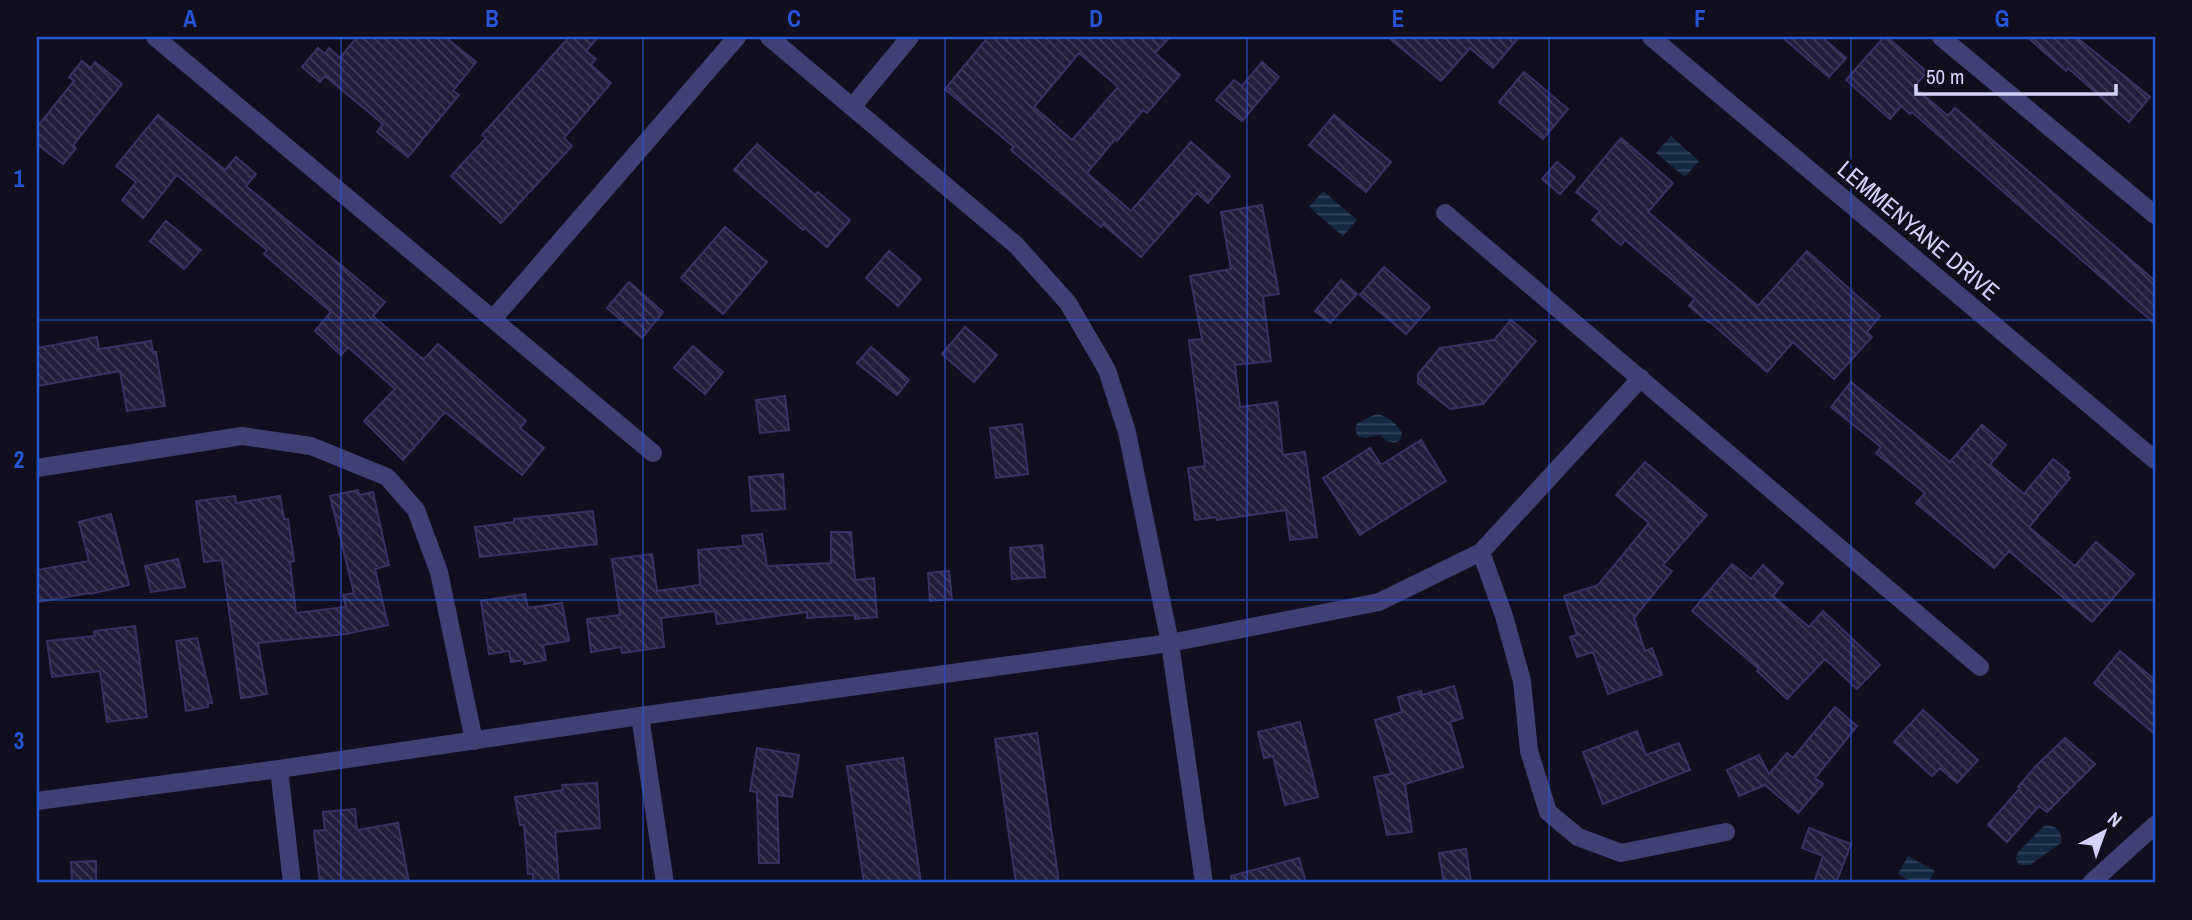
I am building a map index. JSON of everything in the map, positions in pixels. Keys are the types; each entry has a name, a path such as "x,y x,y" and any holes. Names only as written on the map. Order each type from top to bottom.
{"street":[{"path":"155,37 653,453"},
{"path":"493,319 737,37"},
{"path":"769,37 1016,245 1068,303 1107,370 1127,432 1170,643 1204,883"},
{"path":"852,107 910,37"},
{"name":"LEMMENYANE DRIVE","path":"1651,37 2155,460"},
{"path":"1941,37 2155,215"},
{"path":"1445,213 1979,667"},
{"path":"37,801 1170,643 1379,602 1481,552 1642,378"},
{"path":"37,468 242,436 311,446 387,477 416,510 439,572 474,741"},
{"path":"1481,552 1504,616 1522,681 1529,751 1548,812 1578,837 1620,853 1726,832"},
{"path":"640,716 665,883"},
{"path":"279,769 292,883"},
{"path":"2091,883 2155,825"}],"water":[{"path":"1671,136 1699,161 1685,177 1656,153"},
{"path":"1323,191 1357,220 1343,236 1309,207"},
{"path":"1376,414 1388,418 1398,426 1402,433 1400,440 1394,443 1380,435 1365,438 1358,436 1355,430 1357,423"},
{"path":"2044,826 2058,829 2061,843 2030,865 2019,865 2016,859 2018,852"},
{"path":"1908,856 1935,871 1928,883 1915,883 1898,874"}],"building":[{"path":"357,37 445,37 476,62 453,91 459,95 408,157 377,132 383,124 325,76 320,82 302,67 318,48 325,54 329,48 340,58"},
{"path":"569,37 598,37 586,51 596,59 591,65 611,83 564,138 572,146 501,223 451,176 486,138 482,135"},
{"path":"988,37 1170,37 1155,53 1180,75 1147,113 1143,110 1117,141 1115,139 1087,173 1131,211 1191,142 1230,176 1208,203 1197,193 1141,257 1103,224 1101,227 1011,150 1014,147 945,89","holes":["1079,53 1118,87 1072,140 1034,107"]},
{"path":"1388,37 1519,37 1493,68 1470,48 1441,81"},
{"path":"1782,37 1822,37 1846,58 1829,77"},
{"path":"1884,37 1927,72 1914,87 1948,116 1955,108 2155,281 2155,324 1912,112 1910,114 1901,106 1890,119 1846,80"},
{"path":"2027,37 2076,37 2150,97 2129,122 2068,68 2066,71"},
{"path":"82,61 91,68 95,62 122,84 73,145 76,148 63,164 37,144 37,127 74,81 69,77"},
{"path":"1262,62 1279,77 1242,121 1216,100 1234,80 1242,86"},
{"path":"1524,72 1568,109 1543,139 1499,102"},
{"path":"158,115 225,170 236,157 256,174 246,186 385,302 373,316 419,356 424,359 438,344 526,421 520,428 544,448 522,475 445,412 403,460 364,421 395,389 348,347 341,355 315,331 331,312 264,254 267,250 177,175 143,218 122,200 136,182 116,166"},
{"path":"1334,115 1391,162 1366,192 1309,145"},
{"path":"1621,138 1673,183 1648,212 1758,306 1807,251 1880,316 1867,332 1872,337 1834,379 1793,342 1767,372 1689,306 1695,299 1625,240 1621,245 1592,220 1600,211 1576,192"},
{"path":"757,144 815,195 818,192 850,220 827,247 805,228 803,230 734,170"},
{"path":"1557,162 1575,177 1560,194 1542,179"},
{"path":"1262,205 1279,294 1263,296 1271,361 1235,365 1240,407 1277,402 1283,455 1305,452 1317,537 1290,540 1286,510 1217,520 1216,517 1195,520 1188,468 1205,466 1189,340 1202,339 1190,276 1231,269 1221,212"},
{"path":"166,221 201,250 184,269 150,241"},
{"path":"725,227 767,262 723,314 681,278"},
{"path":"889,251 921,279 898,306 866,278"},
{"path":"1384,267 1430,307 1406,334 1360,295"},
{"path":"1341,280 1357,294 1330,323 1315,311"},
{"path":"629,282 663,312 642,338 607,308"},
{"path":"1511,320 1536,341 1483,404 1450,409 1418,383 1418,374 1440,348 1494,340"},
{"path":"965,327 997,355 974,382 942,354"},
{"path":"97,337 99,349 151,341 153,352 156,352 165,406 127,411 120,371 37,386 37,348"},
{"path":"693,346 723,372 705,394 674,368"},
{"path":"871,347 909,380 897,395 857,363"},
{"path":"1851,382 1950,462 1982,425 2006,445 1990,465 2024,494 2053,459 2069,472 2067,475 2070,478 2029,527 2075,566 2096,542 2134,574 2092,622 2009,551 1994,568 1916,503 1925,493 1876,453 1881,447 1831,407"},
{"path":"785,396 789,430 760,433 756,400"},
{"path":"1022,424 1028,474 996,478 990,428"},
{"path":"1421,440 1446,481 1360,535 1323,478 1370,448 1381,465"},
{"path":"1645,462 1707,515 1663,565 1672,571 1634,618 1645,651 1652,648 1662,675 1608,694 1593,652 1577,657 1570,637 1577,635 1564,596 1598,585 1649,523 1616,495"},
{"path":"783,474 785,509 752,511 749,477"},
{"path":"358,490 359,495 373,492 389,565 375,569 388,625 346,634 258,643 267,694 241,698 222,560 204,562 196,501 235,496 236,503 280,496 284,519 288,519 294,561 290,562 296,613 346,607 343,595 354,593 330,496"},
{"path":"593,511 597,544 480,557 475,527 514,522 514,519"},
{"path":"111,514 129,585 37,602 37,570 89,561 79,522"},
{"path":"831,532 851,532 855,580 874,578 877,617 855,619 855,615 807,618 807,612 717,624 715,611 661,618 664,647 622,653 621,647 591,652 587,619 620,615 612,559 652,554 657,591 700,585 698,550 744,546 742,536 762,534 767,566 831,563"},
{"path":"1042,545 1045,577 1012,579 1010,548"},
{"path":"178,559 185,587 151,592 145,566"},
{"path":"1732,564 1751,579 1763,565 1783,583 1773,596 1809,627 1823,611 1880,665 1857,689 1825,659 1787,699 1757,671 1759,669 1692,611"},
{"path":"949,571 952,599 930,601 928,573"},
{"path":"525,594 528,608 562,603 569,641 543,645 546,660 524,664 524,660 511,662 509,651 489,654 481,601"},
{"path":"135,626 147,717 107,722 100,671 52,677 47,641 95,636 94,631"},
{"path":"197,638 212,703 208,703 208,707 186,711 176,641"},
{"path":"2120,651 2155,680 2155,734 2094,683"},
{"path":"1454,686 1463,718 1450,722 1463,767 1405,784 1412,832 1387,835 1374,777 1391,774 1375,720 1402,712 1398,697 1421,691 1422,695"},
{"path":"1835,707 1857,726 1815,778 1823,784 1798,813 1765,785 1739,796 1727,770 1759,755 1769,774 1787,753 1793,758"},
{"path":"1923,710 1978,760 1957,783 1940,768 1932,776 1894,742"},
{"path":"1300,722 1318,797 1285,805 1273,756 1264,758 1258,732"},
{"path":"1637,731 1646,755 1679,743 1690,770 1603,804 1583,752"},
{"path":"1037,733 1059,883 1016,883 995,739"},
{"path":"2065,738 2095,764 2047,812 2039,806 2007,842 1988,825 2035,767"},
{"path":"757,748 799,755 792,797 777,795 779,863 759,863 757,792 750,791"},
{"path":"903,758 921,883 864,883 847,766"},
{"path":"597,783 600,828 555,832 559,883 533,883 533,874 528,874 524,825 520,825 515,797 563,790 562,785"},
{"path":"355,809 357,830 398,823 409,883 320,883 314,831 325,830 323,812"},
{"path":"1809,828 1851,844 1836,883 1814,883 1823,856 1802,848"},
{"path":"1466,849 1471,883 1444,883 1439,853"},
{"path":"1299,858 1306,883 1232,883 1231,876"},
{"path":"96,861 96,883 72,883 71,862"}]}
